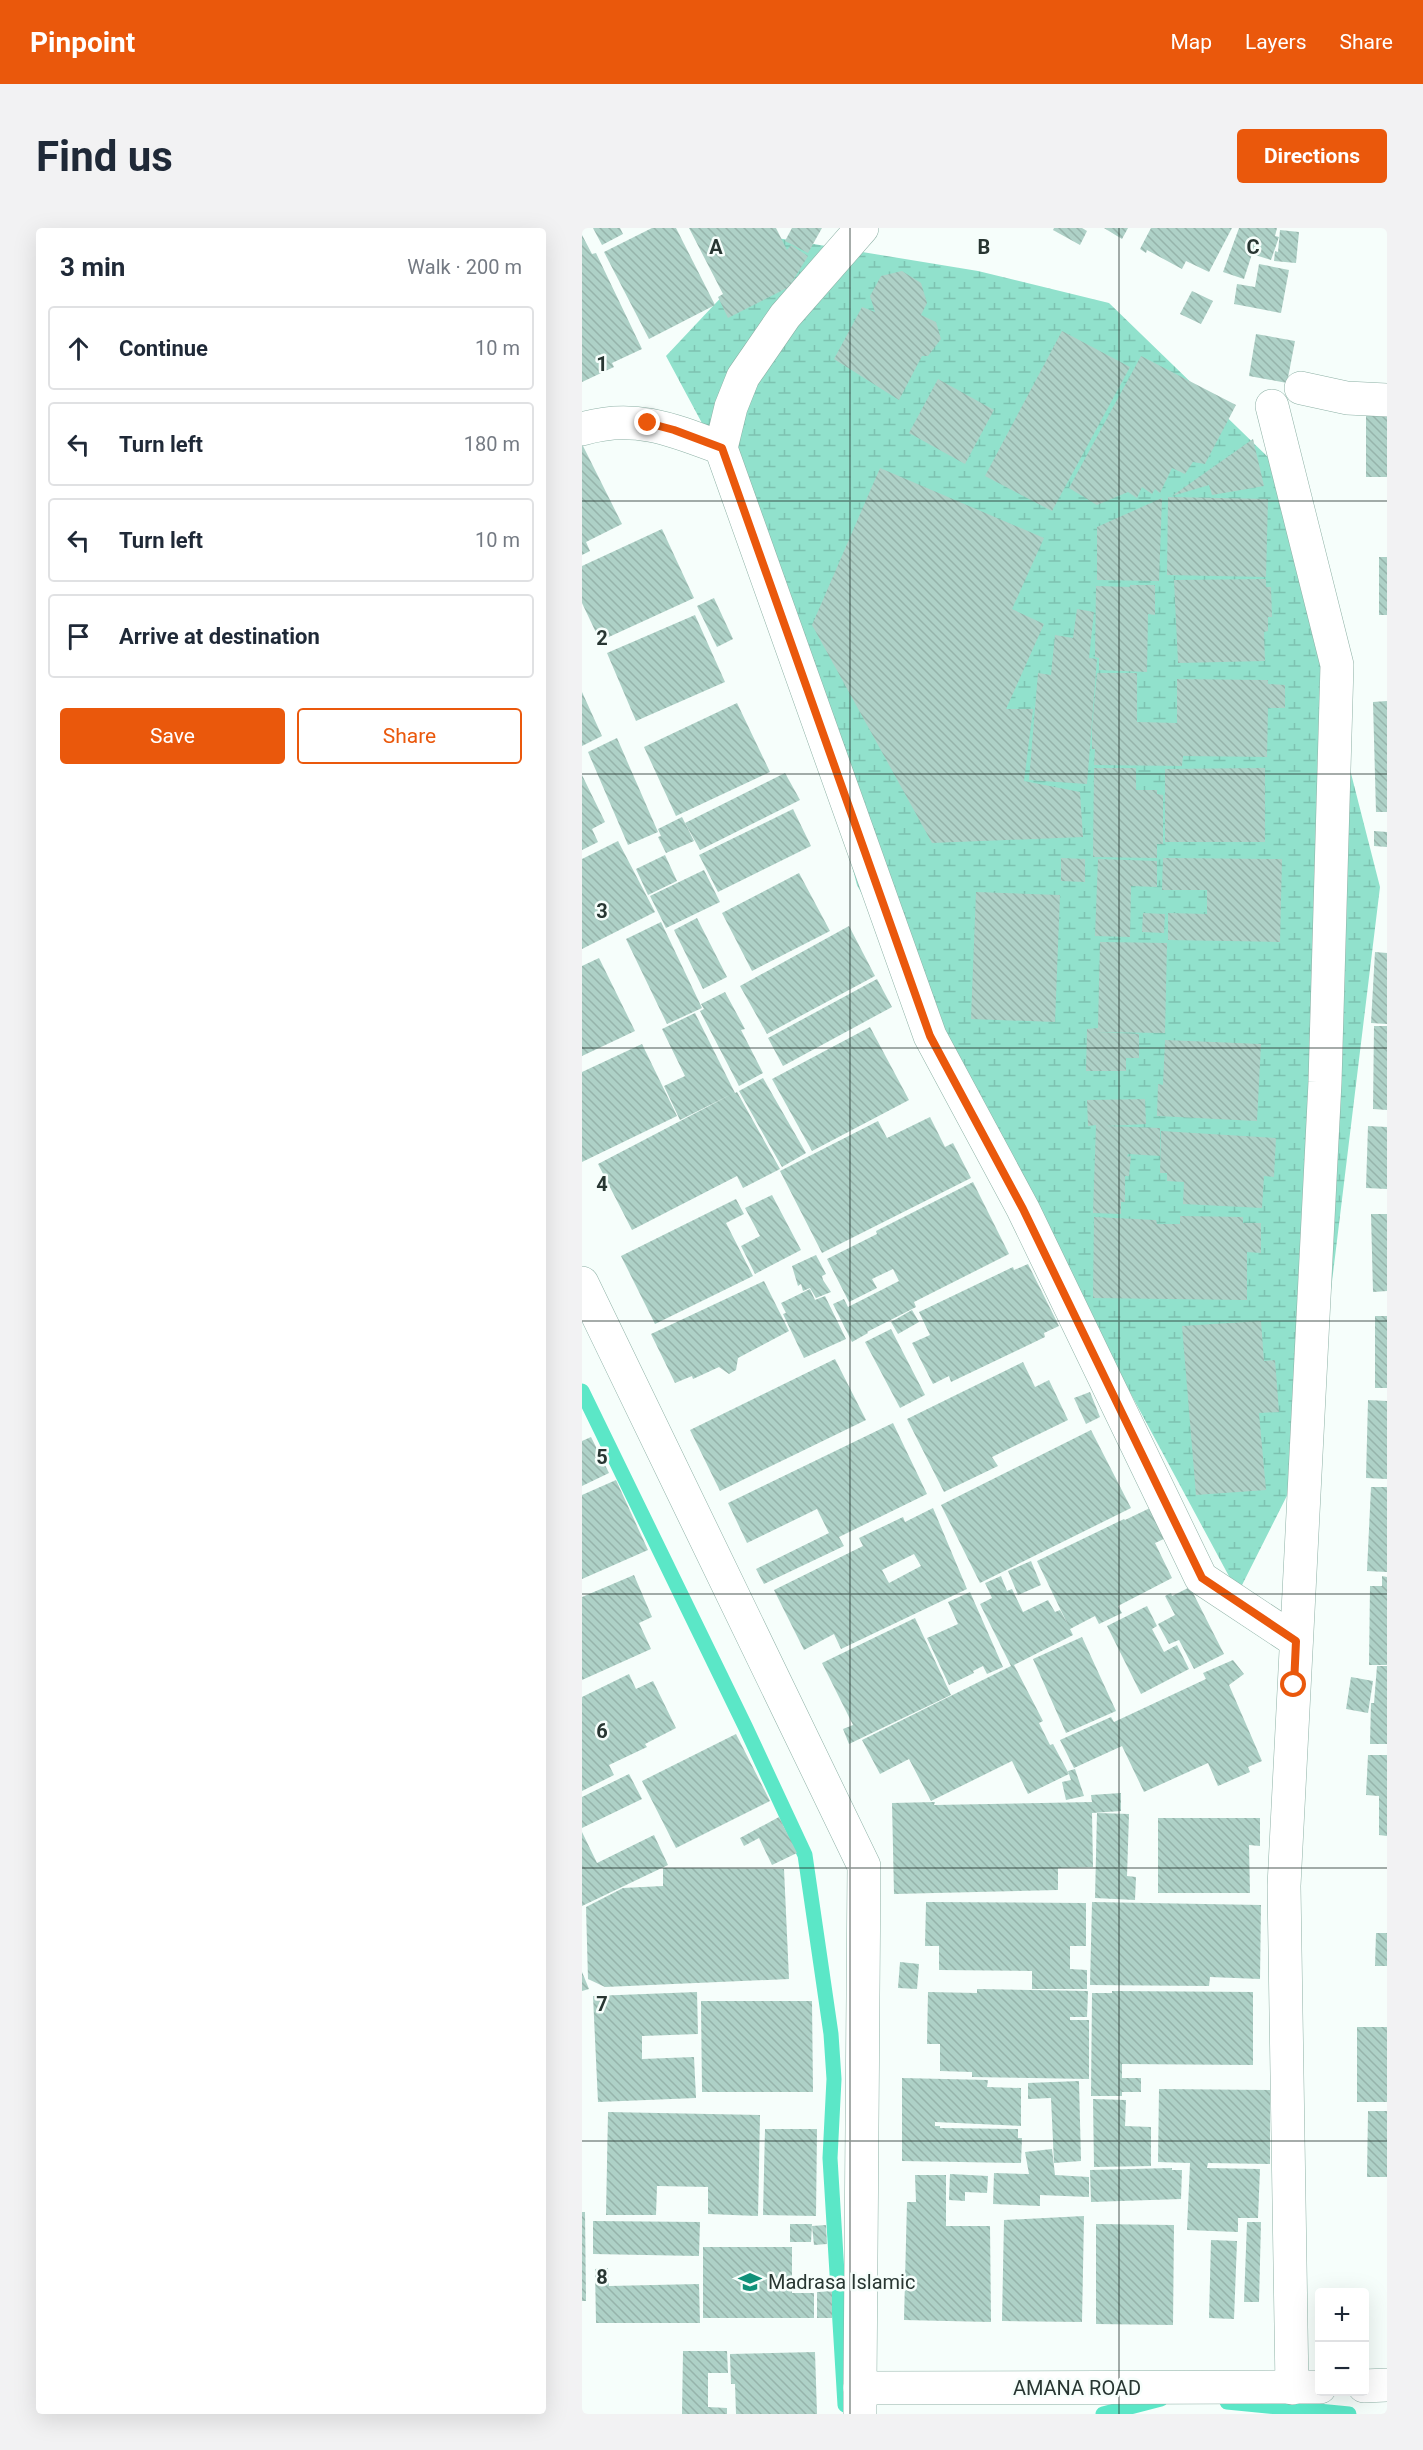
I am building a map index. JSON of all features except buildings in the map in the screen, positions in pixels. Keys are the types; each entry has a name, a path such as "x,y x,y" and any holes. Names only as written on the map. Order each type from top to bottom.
{"street":[{"path":"862,228 785,316 743,377 731,407 722,448 930,1036 1023,1209 1202,1578 1296,1641"},
{"path":"1301,388 1347,398 1387,400"},
{"path":"1272,406 1337,665 1325,1082 1284,1886 1306,2388"},
{"path":"582,429 620,422 648,423 722,448"},
{"path":"582,1283 864,1866 860,2401"},
{"path":"1369,2386 1387,2385"},
{"name":"AMANA ROAD","path":"860,2401 1306,2388"}],"green space":[{"path":"777,238 978,271 1109,303 1271,460 1380,887 1312,1446 1238,1593 857,885 770,550 666,356"}],"waterway":[{"path":"582,1391 745,1726 805,1855 831,2034 834,2079 830,2158 845,2405"},
{"path":"1103,2414 1161,2399"},
{"path":"1227,2402 1349,2414"}],"place":[{"name":"Madrasa Islamic","path":"750,2282"}],"route":[{"path":"648,423 722,448 930,1036 1023,1209 1202,1578 1296,1641 1294,1685"}]}
